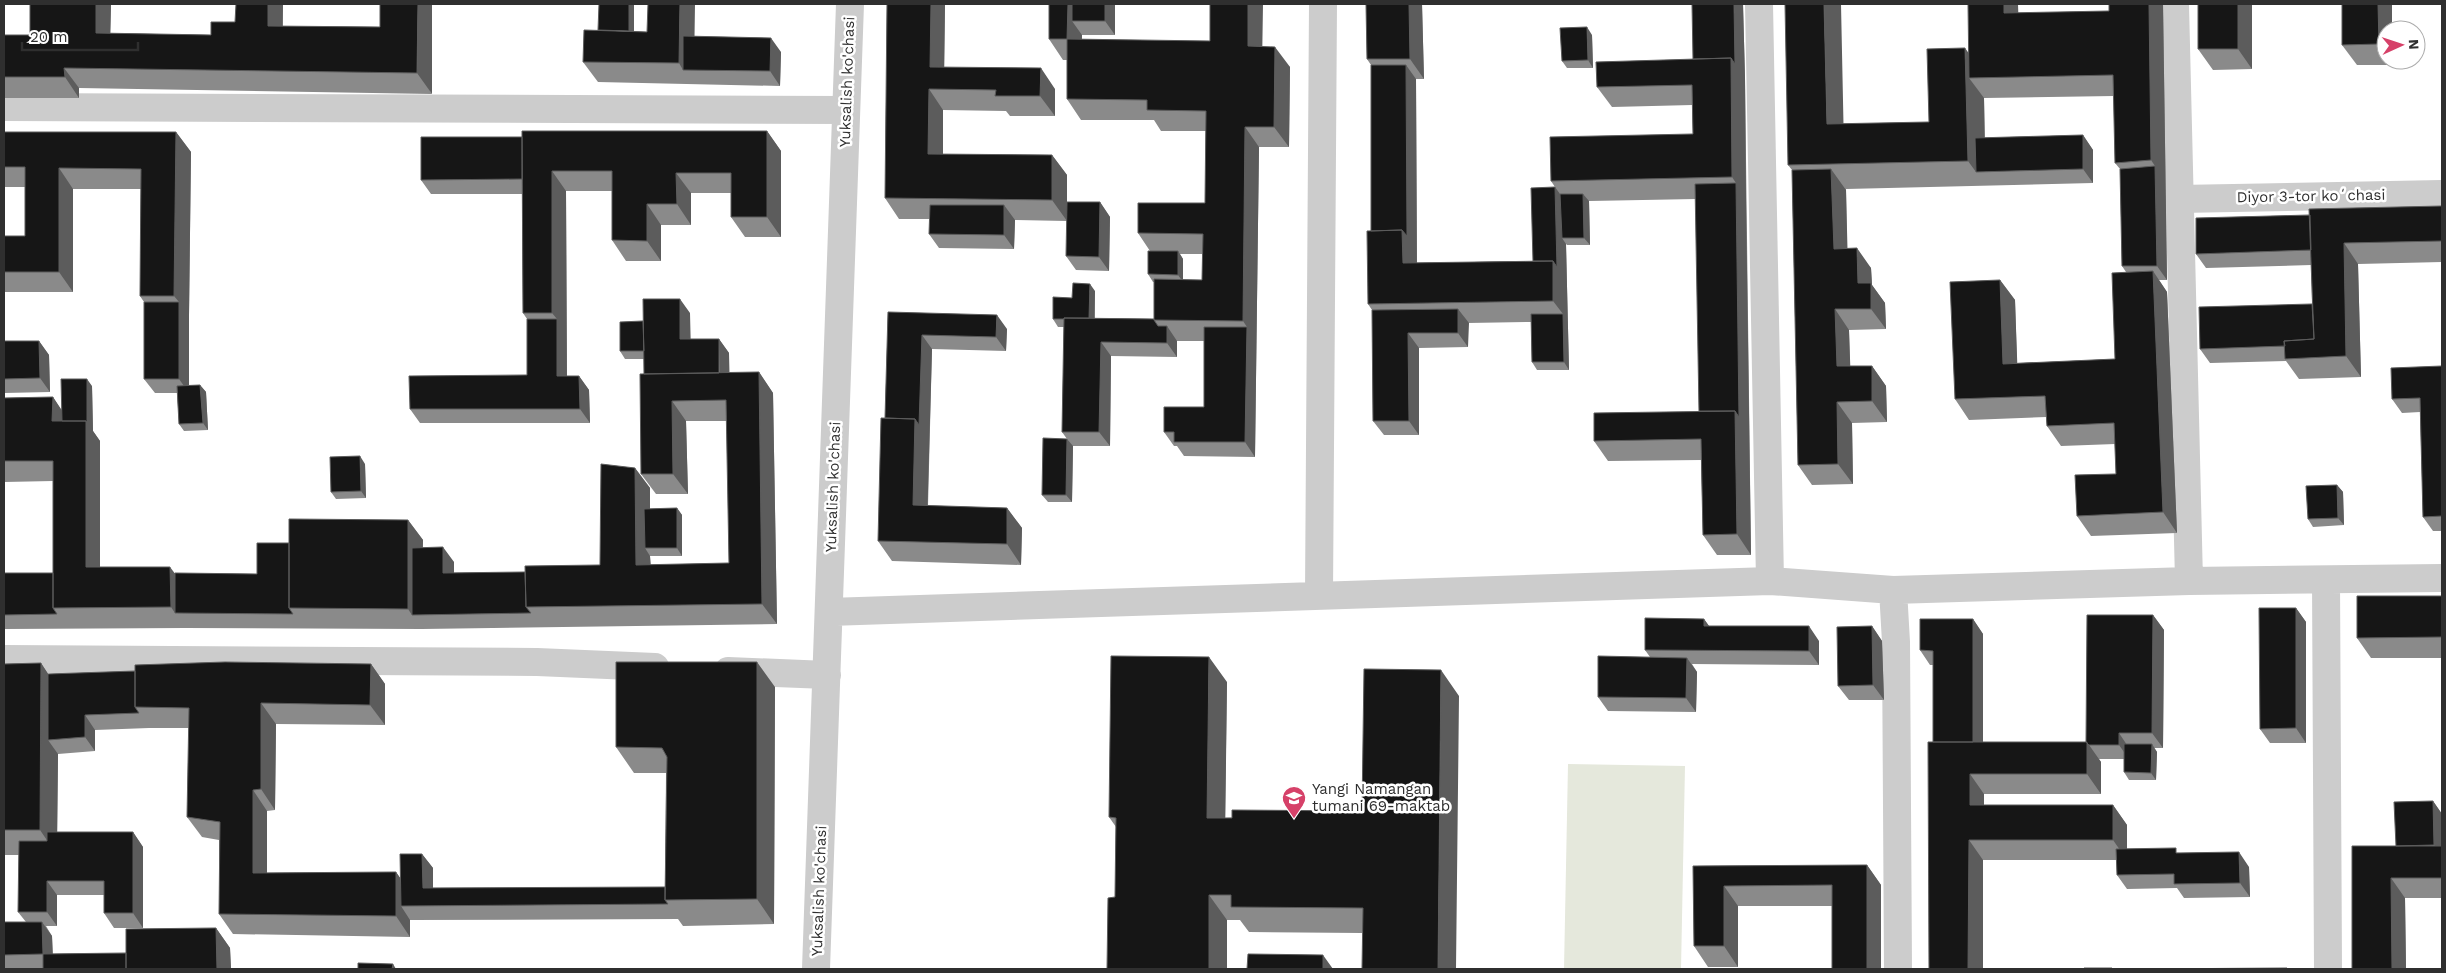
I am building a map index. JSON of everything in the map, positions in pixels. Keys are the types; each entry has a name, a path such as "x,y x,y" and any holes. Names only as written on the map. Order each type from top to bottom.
{"street":[{"name":"Yuksalish ko'chasi","path":"816,969 850,4"},
{"path":"1319,596 1323,4"},
{"path":"1759,4 1770,581"},
{"path":"2175,4 2189,581"},
{"path":"4,108 846,110"},
{"name":"Diyor 3-tor koʻchasi","path":"2179,199 2442,194"},
{"path":"829,612 1770,581 1893,590 2189,581 2442,578"},
{"path":"2326,580 2328,969"},
{"path":"1893,590 1896,642 1898,969"},
{"path":"4,659 537,662 677,668"},
{"path":"707,670 827,675"}],"shaded area":[{"path":"1568,764 1685,766 1681,969 1564,969"}],"building":[{"path":"30,4 96,4 96,33 211,35 211,22 235,22 236,4 268,4 268,26 380,27 380,4 418,4 417,73 64,68 65,77 4,77 4,35 30,35"},
{"path":"599,4 629,4 629,31 598,30"},
{"path":"648,4 680,4 679,63 583,62 584,30 647,32"},
{"path":"887,4 931,4 930,67 1041,68 1040,96 995,96 996,90 929,89 928,154 1052,155 1052,200 885,198"},
{"path":"1049,4 1068,4 1067,39 1049,39"},
{"path":"1072,4 1105,4 1105,21 1072,21"},
{"path":"1210,4 1248,4 1248,46 1275,47 1274,127 1245,127 1243,321 1154,320 1154,279 1202,280 1203,234 1138,233 1138,203 1205,203 1206,111 1147,110 1147,100 1067,99 1067,39 1210,41"},
{"path":"1366,4 1409,4 1410,59 1367,59"},
{"path":"1692,4 1734,4 1735,64 1731,58 1693,59"},
{"path":"1785,4 1824,4 1827,124 1929,122 1927,49 1965,48 1968,161 1788,165"},
{"path":"1968,4 2004,4 2004,13 2109,11 2109,4 2149,4 2151,160 2115,163 2113,75 1969,78"},
{"path":"2198,4 2238,4 2238,49 2198,49"},
{"path":"2342,4 2378,4 2376,44 2342,45"},
{"path":"1587,27 1588,60 1562,61 1560,28"},
{"path":"683,36 771,38 770,71 683,70"},
{"path":"1731,58 1732,177 1551,181 1550,137 1693,134 1692,85 1597,87 1596,62"},
{"path":"1371,65 1406,65 1407,236 1402,230 1371,231"},
{"path":"522,131 767,131 767,217 731,217 731,173 676,173 677,204 647,204 647,241 612,240 612,171 552,171 552,313 523,313"},
{"path":"4,132 176,132 174,296 140,296 141,169 59,168 59,272 4,272 4,236 25,236 25,167 4,167"},
{"path":"2083,135 2083,169 1976,172 1975,138"},
{"path":"421,137 522,137 522,179 421,180"},
{"path":"2155,166 2157,266 2122,266 2120,169"},
{"path":"1831,169 1834,249 1857,248 1858,283 1871,283 1871,309 1835,309 1837,366 1872,366 1872,401 1837,402 1838,464 1798,465 1792,170"},
{"path":"1736,183 1739,417 1735,411 1699,411 1695,184"},
{"path":"1555,187 1557,267 1553,261 1533,261 1531,188"},
{"path":"1560,194 1583,194 1584,238 1562,238"},
{"path":"1067,202 1100,202 1099,257 1066,256"},
{"path":"930,205 1004,205 1004,235 929,234"},
{"path":"2442,206 2442,241 2344,243 2346,356 2285,359 2284,341 2314,339 2309,209"},
{"path":"2310,215 2311,250 2196,254 2196,218"},
{"path":"1402,230 1403,263 1553,261 1553,301 1368,304 1367,231"},
{"path":"1148,251 1178,251 1178,275 1148,274"},
{"path":"2153,271 2163,512 2077,516 2075,475 2116,474 2114,423 2047,426 2045,396 1955,399 1950,282 2000,280 2003,364 2115,359 2112,273"},
{"path":"1073,283 1090,284 1089,318 1053,319 1053,297 1072,298"},
{"path":"643,299 680,299 680,339 719,339 719,373 644,374"},
{"path":"144,302 179,302 179,379 144,379"},
{"path":"2312,304 2314,339 2284,341 2285,346 2200,349 2199,307"},
{"path":"1458,309 1458,333 1408,333 1409,421 1373,421 1372,310"},
{"path":"888,312 997,315 996,337 922,335 919,425 915,419 885,418"},
{"path":"1531,314 1563,314 1564,362 1532,362"},
{"path":"1064,318 1154,319 1158,326 1167,326 1167,343 1101,342 1099,432 1062,432"},
{"path":"527,319 557,319 557,376 579,376 580,409 410,409 409,376 527,375"},
{"path":"643,321 644,351 620,351 620,322"},
{"path":"1204,327 1247,327 1245,442 1174,442 1174,432 1164,432 1164,407 1204,407"},
{"path":"4,341 39,341 40,378 4,379"},
{"path":"2442,366 2442,516 2423,517 2420,398 2392,399 2391,368"},
{"path":"759,372 762,604 526,607 525,566 600,565 601,464 635,468 636,565 729,563 726,400 672,401 673,474 641,474 640,374"},
{"path":"61,379 87,379 87,423 86,421 62,421"},
{"path":"200,385 203,423 179,424 177,386"},
{"path":"53,397 52,421 86,421 86,567 170,567 171,607 53,608 53,461 4,461 4,398"},
{"path":"1735,411 1737,534 1703,535 1701,439 1594,441 1594,413"},
{"path":"881,418 915,419 913,505 1007,508 1007,544 878,541"},
{"path":"1043,438 1067,439 1066,495 1042,495"},
{"path":"360,456 361,491 331,492 330,457"},
{"path":"2337,485 2338,518 2308,519 2306,486"},
{"path":"677,508 677,548 645,548 644,509"},
{"path":"289,519 408,520 408,609 289,608"},
{"path":"257,543 289,543 289,608 293,614 175,613 175,573 257,574"},
{"path":"443,547 443,573 525,572 526,607 531,613 412,615 412,548"},
{"path":"4,573 53,573 53,608 57,614 4,615"},
{"path":"2357,596 2442,596 2442,637 2357,638"},
{"path":"2259,608 2296,608 2296,728 2260,729"},
{"path":"2087,615 2153,615 2152,733 2119,733 2119,745 2089,745 2086,742"},
{"path":"1645,618 1704,619 1704,626 1809,626 1809,651 1645,650"},
{"path":"1920,619 1973,619 1973,742 1933,742 1933,651 1920,650"},
{"path":"1872,626 1873,685 1838,686 1837,627"},
{"path":"1111,656 1209,657 1207,818 1232,818 1232,810 1362,811 1364,669 1441,670 1438,969 1362,969 1363,908 1231,907 1231,895 1209,895 1209,969 1107,969 1108,898 1115,897 1116,818 1109,817"},
{"path":"1598,656 1687,658 1686,698 1598,697"},
{"path":"225,662 371,664 370,705 261,703 261,789 253,790 253,873 396,872 396,916 219,914 220,822 187,817 189,708 135,707 135,665"},
{"path":"616,662 757,662 757,899 665,900 667,757 662,748 616,747"},
{"path":"41,663 40,830 4,830 4,664"},
{"path":"135,671 135,707 139,713 85,715 85,737 48,740 48,674"},
{"path":"1928,742 2087,742 2087,774 1970,774 1970,805 2113,805 2113,840 1969,840 1968,969 1929,969"},
{"path":"2124,744 2152,744 2151,773 2124,772"},
{"path":"2433,801 2434,845 2396,846 2394,802"},
{"path":"47,832 133,832 133,913 104,913 104,881 47,881 47,912 18,912 19,841 47,841"},
{"path":"2352,846 2442,846 2442,878 2391,878 2392,969 2352,969"},
{"path":"2176,848 2176,853 2239,852 2240,883 2174,884 2174,874 2117,875 2116,849"},
{"path":"400,854 422,854 423,888 665,887 665,900 668,904 401,906"},
{"path":"1867,865 1867,969 1832,969 1832,885 1724,886 1724,946 1694,946 1693,866"},
{"path":"4,922 42,922 43,954 4,955"},
{"path":"216,928 217,969 126,969 126,929"},
{"path":"126,953 126,969 43,969 43,954"},
{"path":"1248,954 1323,955 1323,969 1247,969"},
{"path":"358,963 393,964 392,969 358,969"},
{"path":"2112,968 2112,969 2084,969"},
{"path":"2287,968 2287,969 2136,969"}],"place":[{"name":"Yangi Namangan tumani 69-maktab","path":"1294,819"}]}
